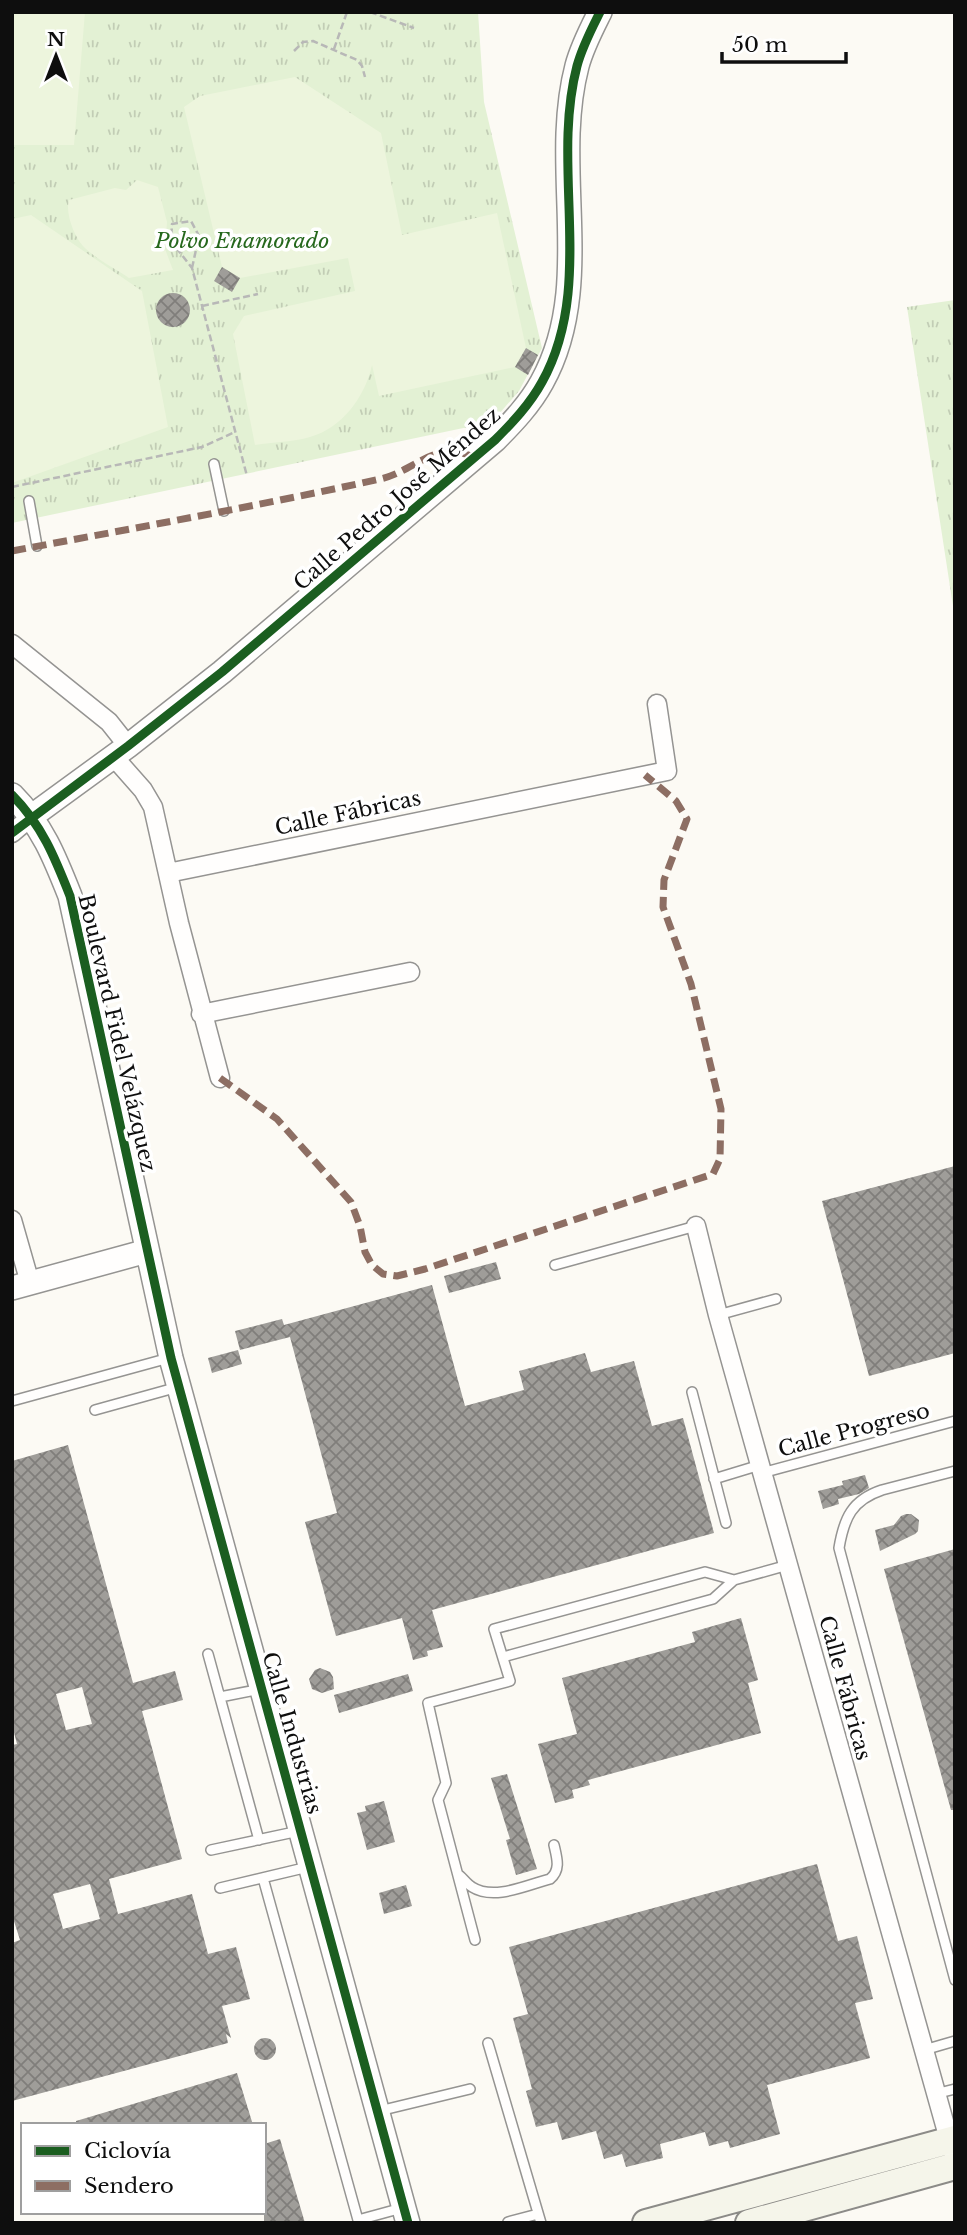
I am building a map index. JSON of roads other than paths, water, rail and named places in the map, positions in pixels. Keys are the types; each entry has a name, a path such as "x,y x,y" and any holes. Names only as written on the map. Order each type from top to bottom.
{"main road":[{"path":"646,2223 953,2152"},
{"path":"749,2223 953,2152"}],"street":[{"name":"Calle Pedro José Méndez","path":"32,816 222,672 495,440 532,399 551,361 566,311 569,282 571,100 577,67 586,40 600,12"},
{"path":"12,644 109,722 121,751 153,807 201,1014 220,1077"},
{"name":"Calle Fábricas","path":"168,873 667,771 657,704"},
{"name":"Boulevard Fidel Velázquez","path":"12,795 32,816 56,861 70,896 147,1251"},
{"path":"12,833 32,816"},
{"path":"201,1014 410,972"},
{"path":"12,1220 21,1286 147,1251"},
{"name":"Calle Fábricas","path":"696,1226 718,1315 922,2050 953,2152"},
{"name":"Calle Industrias","path":"147,1251 171,1358 406,2215"}],"lane":[{"path":"214,464 224,511"},
{"path":"29,501 37,546"},
{"path":"555,1265 696,1226"},
{"path":"718,1315 776,1299"},
{"path":"12,1401 171,1358"},
{"path":"95,1410 179,1386"},
{"path":"692,1392 726,1523"},
{"name":"Calle Progreso","path":"714,1479 955,1421"},
{"path":"955,1471 882,1490 856,1503 842,1531 839,1548 955,1980"},
{"path":"503,1657 713,1599 734,1580 788,1565"},
{"path":"475,1940 438,1800 446,1783 428,1703 510,1681 494,1629 705,1572 734,1580"},
{"path":"208,1654 259,1840"},
{"path":"220,1697 261,1689"},
{"path":"211,1850 301,1831"},
{"path":"457,1874 484,1892 497,1893 550,1879 557,1867 554,1845"},
{"path":"220,1888 310,1866"},
{"path":"263,1878 358,2220 406,2215"},
{"path":"922,2050 955,2041"},
{"path":"488,2043 539,2218 508,2222"},
{"path":"377,2111 470,2089"},
{"path":"935,2094 955,2089"}],"park label":[{"name":"Polvo Enamorado","path":"242,241"}]}
